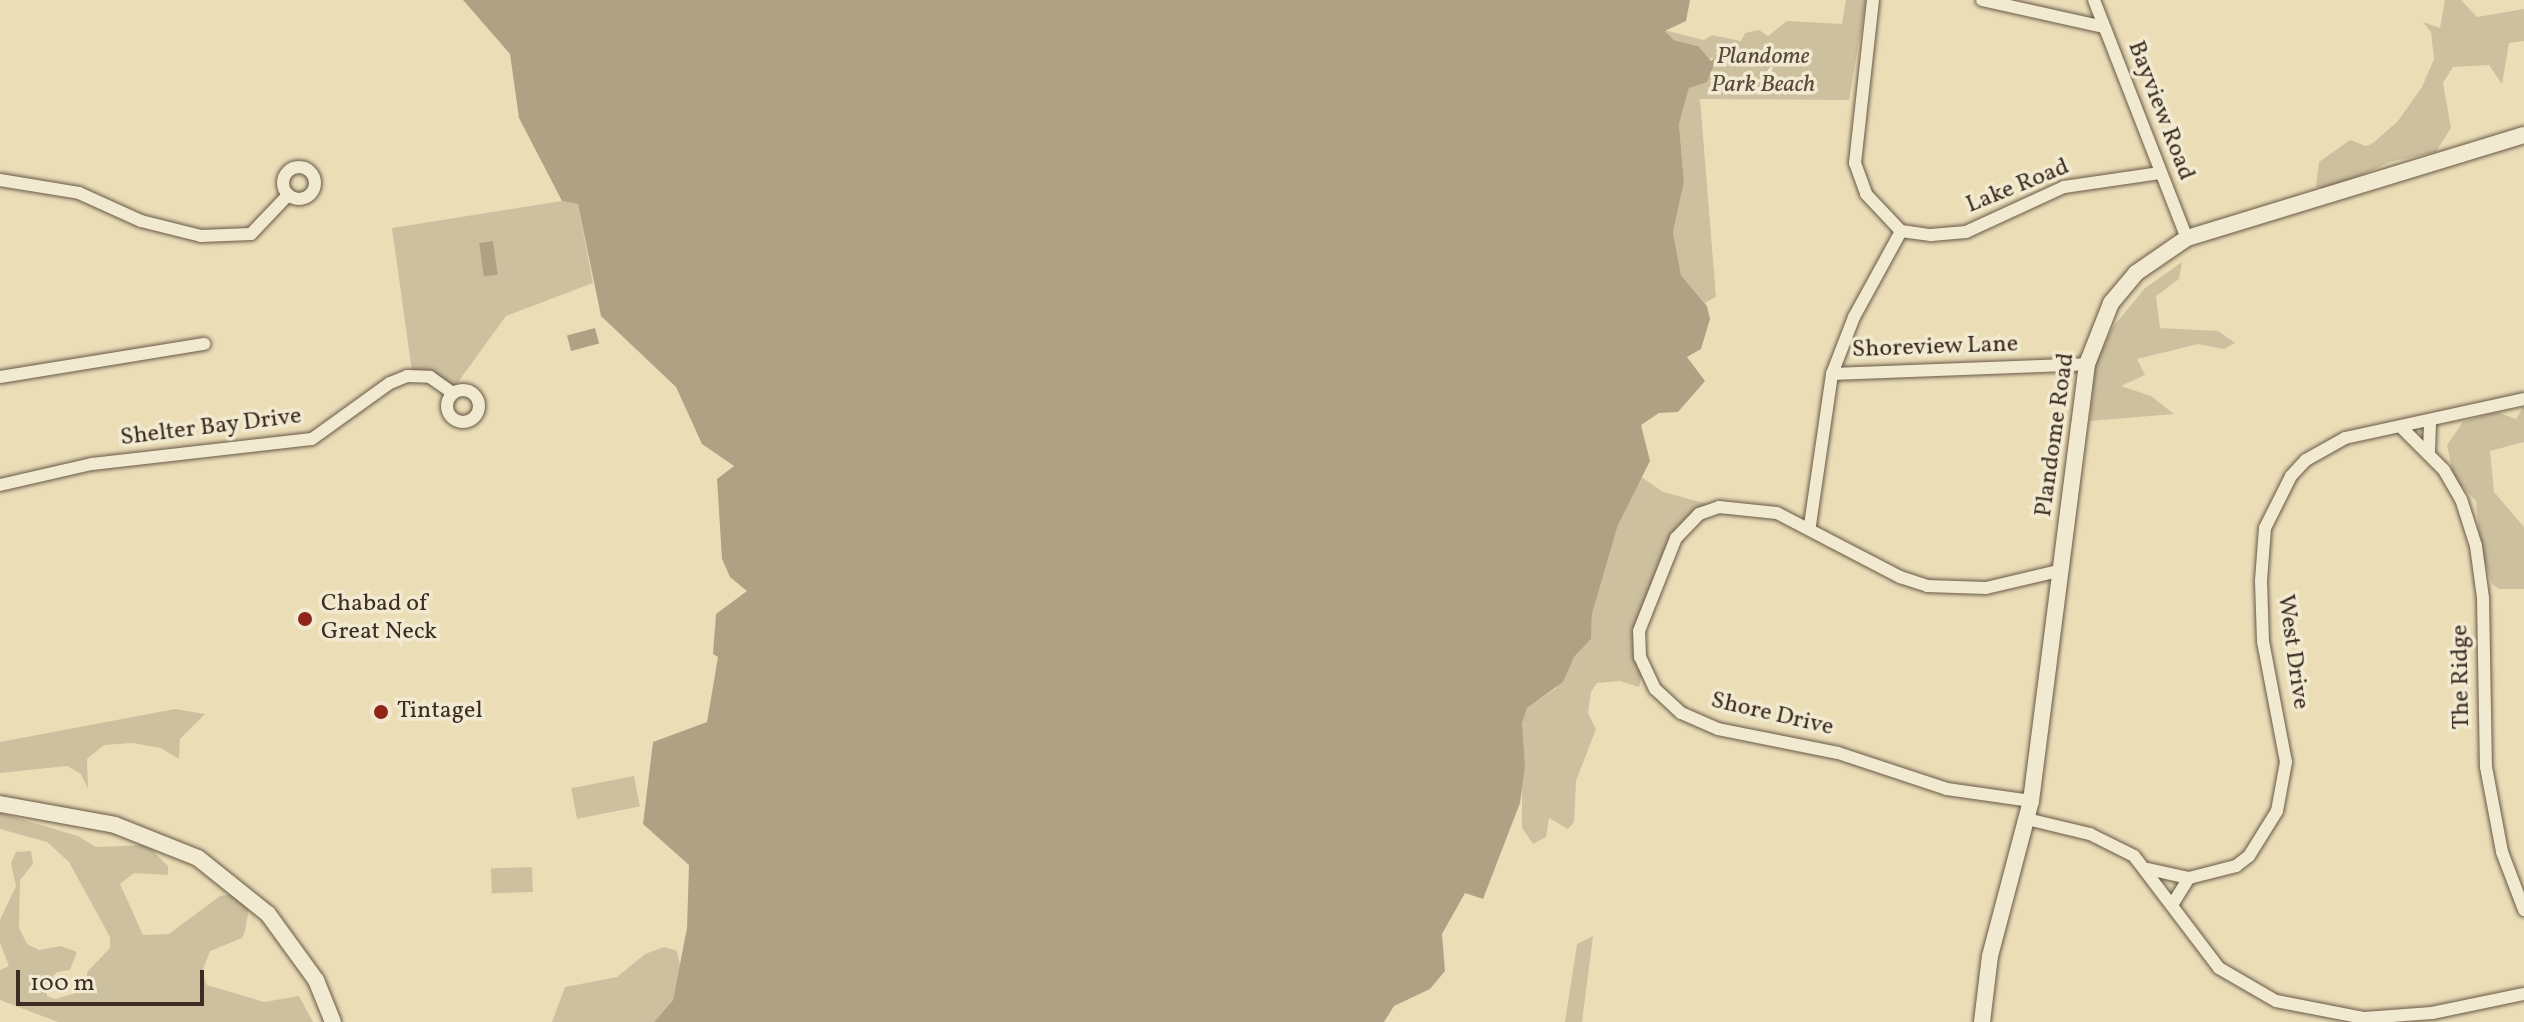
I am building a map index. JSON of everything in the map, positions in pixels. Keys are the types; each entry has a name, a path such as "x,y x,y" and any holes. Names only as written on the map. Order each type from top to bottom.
{"main road":[{"name":"Plandome Road","path":"1982,1022 1990,956 2031,801 2087,364 2102,319 2124,287 2187,238 2524,135"},
{"path":"0,804 115,825 198,858 268,914 316,980 333,1022"}],"street":[{"path":"1810,525 1832,374 1854,317 1901,231 1866,194 1855,163 1873,0"},
{"path":"1982,0 2104,27"},
{"name":"Bayview Road","path":"2094,0 2187,238"},
{"name":"Lake Road","path":"1901,231 1931,235 1966,232 2064,187 2160,173"},
{"path":"0,180 79,193 141,221 201,236 251,234 288,195"},
{"path":"0,377 204,344"},
{"name":"Shoreview Lane","path":"1832,374 2087,364"},
{"name":"Shelter Bay Drive","path":"0,485 92,464 287,446 331,431 372,395 407,376 430,377 453,393"},
{"name":"West Drive","path":"2148,869 2189,878 2236,866 2249,856 2269,829 2282,792 2286,762 2260,601 2262,542 2272,510 2291,476 2326,446 2345,438 2408,428 2524,399"},
{"path":"2429,452 2430,423"},
{"name":"The Ridge","path":"2408,428 2410,442 2429,452 2461,499 2476,546 2483,598 2486,767 2499,839 2524,910"},
{"name":"Shore Drive","path":"2031,801 1947,789 1838,753 1718,729 1681,713 1655,689 1640,657 1639,631 1658,577 1686,524 1709,510 1738,506 1810,525 1900,577 1927,586 1986,588 2062,570"},
{"path":"2027,819 2102,839 2148,869 2197,944 2244,986 2304,1010 2371,1020 2407,1019 2524,994"},
{"path":"2172,905 2189,878"}],"green space":[{"name":"Plandome Park Beach","path":"1846,0 1866,0 1849,100 1700,99 1716,297 1705,303 1681,275 1673,232 1684,182 1679,124 1689,88 1716,57 1708,59 1695,45 1674,40 1664,30 1704,40 1712,35 1741,41 1745,33 1759,30 1768,36 1787,21 1842,24"},
{"path":"2445,0 2461,0 2477,17 2524,9 2524,41 2509,43 2502,84 2489,65 2453,67 2443,83 2451,128 2436,152 2390,162 2331,189 2316,187 2319,162 2350,140 2366,146 2373,143 2398,121 2422,87 2434,59 2431,32 2423,22 2440,28"},
{"path":"562,201 578,204 593,283 506,316 453,389 412,372 392,228"},
{"path":"2182,262 2179,279 2156,296 2160,328 2218,331 2235,343 2224,349 2198,344 2137,359 2145,375 2121,386 2151,396 2174,414 2090,421 2095,365 2113,327 2145,288"},
{"path":"2524,406 2524,442 2490,451 2494,492 2524,527 2524,589 2499,589 2492,584 2480,546 2476,501 2454,478 2447,445 2463,422 2497,412 2516,419"},
{"path":"1640,476 1663,492 1719,507 1686,524 1639,632 1648,677 1641,678 1639,687 1620,681 1597,683 1591,692 1588,713 1596,729 1576,781 1574,822 1568,829 1549,818 1546,837 1533,844 1522,828 1522,724 1527,708 1556,688 1574,657 1591,639 1592,614 1618,525"},
{"path":"175,709 205,714 180,739 179,759 161,748 132,743 104,745 87,759 88,789 81,774 67,766 0,773 0,742"},
{"path":"634,776 640,806 577,819 571,788"},
{"path":"0,813 78,836 96,847 147,845 168,866 168,875 134,873 120,884 143,935 169,934 220,896 234,894 249,908 245,931 242,938 210,951 202,972 207,985 264,1002 299,996 313,1022 58,1022 0,1000 0,970 9,966 0,943 0,920 16,886 11,863 16,852 31,851 33,864 20,880 19,928 27,944 39,950 61,946 77,952 70,970 57,972 46,984 47,996 55,999 87,990 87,972 110,948 110,937 69,862 47,842 0,829"},
{"path":"532,867 533,892 492,893 491,868"},
{"path":"1593,936 1582,1022 1565,1022 1577,944"},
{"path":"664,947 677,951 680,965 673,1000 654,1022 552,1022 565,987 617,977 645,954"}],"shaded area":[{"path":"463,0 1690,0 1686,21 1665,31 1674,40 1698,46 1711,61 1718,55 1707,82 1689,88 1679,124 1684,182 1673,232 1681,275 1707,306 1710,319 1701,349 1687,357 1705,381 1678,412 1659,413 1641,425 1650,461 1618,525 1592,614 1591,639 1574,657 1563,682 1527,708 1522,724 1525,766 1520,803 1483,899 1465,893 1442,934 1445,971 1430,989 1394,1006 1384,1022 654,1022 673,1000 687,928 689,865 643,824 653,742 707,722 718,657 713,654 716,614 747,591 730,577 722,559 717,479 734,466 702,444 676,387 601,316 578,204 562,201 519,118 510,54"},
{"path":"493,241 498,275 484,277 479,243"},
{"path":"595,328 599,343 571,351 567,336"}],"place":[{"name":"Chabad of Great Neck","path":"305,619"},
{"name":"Tintagel","path":"381,712"}]}
